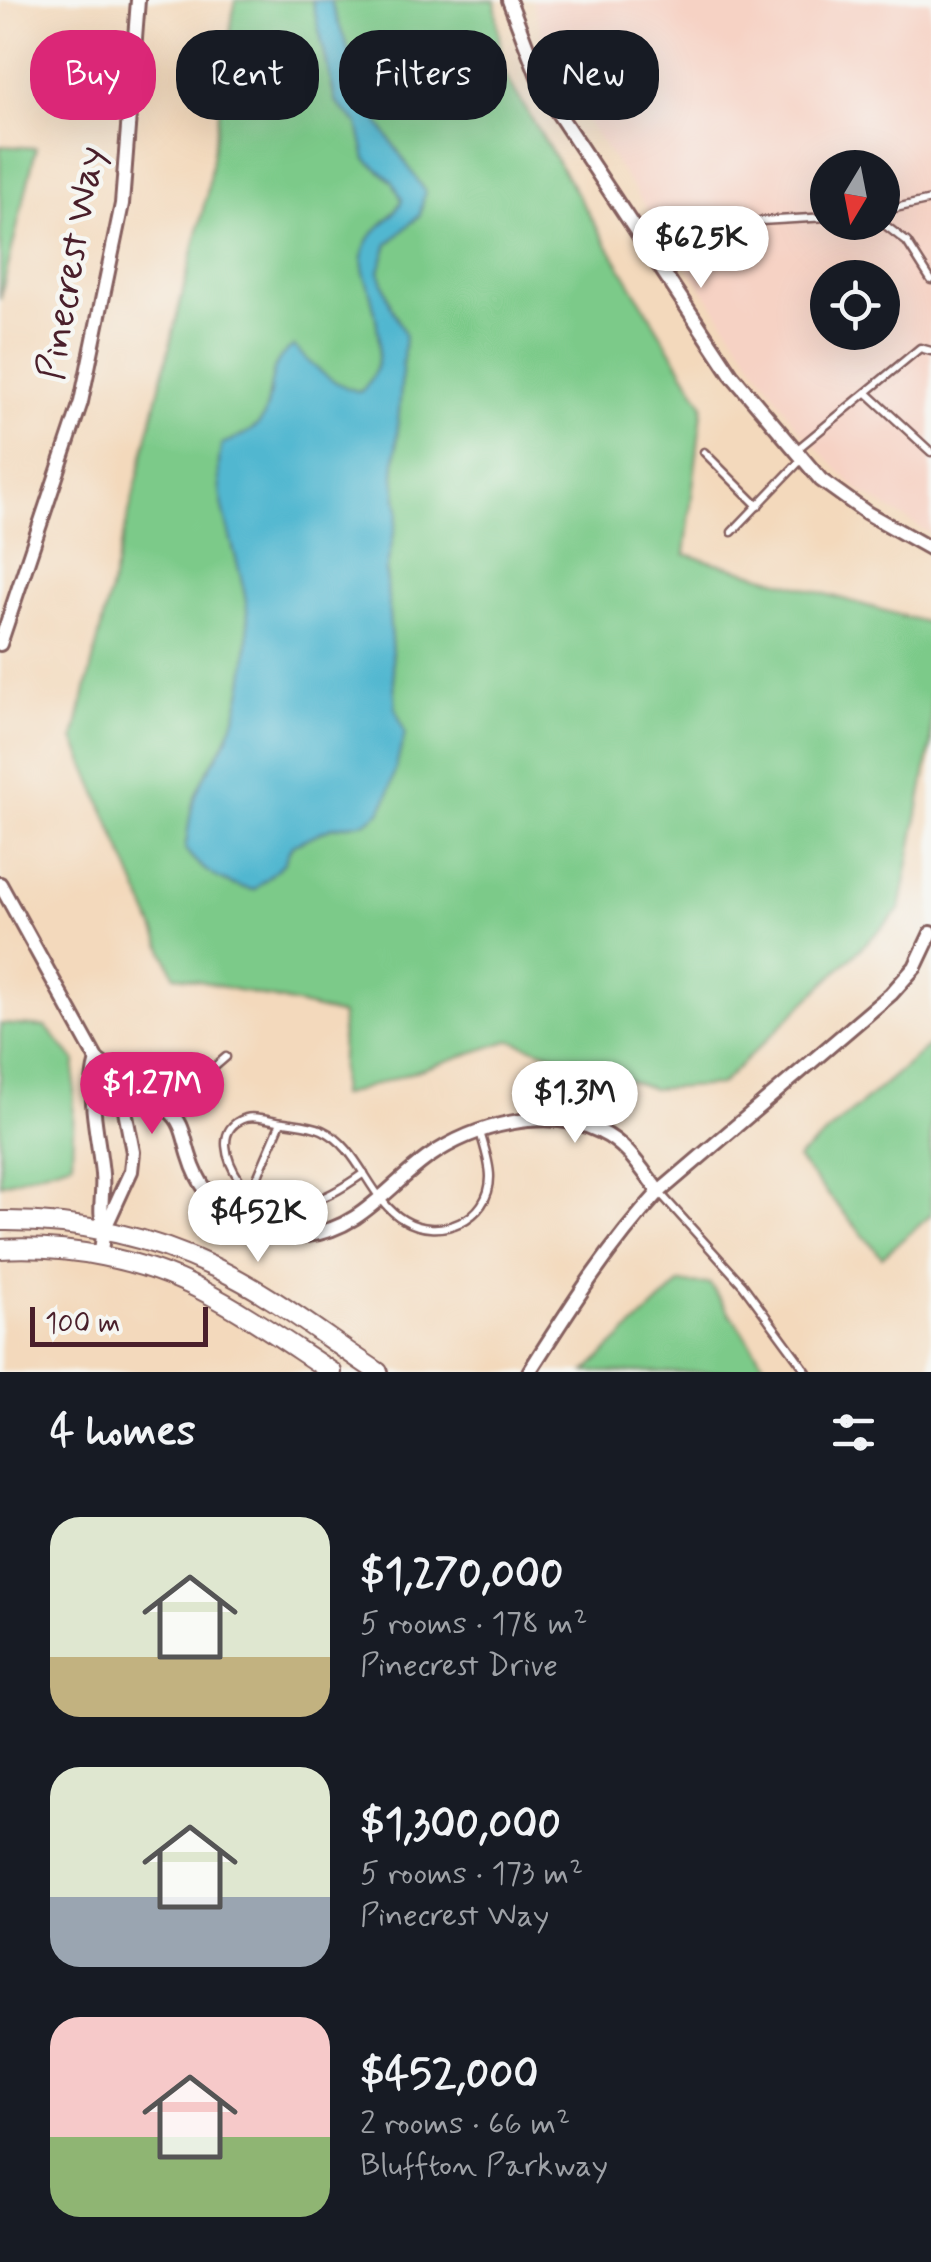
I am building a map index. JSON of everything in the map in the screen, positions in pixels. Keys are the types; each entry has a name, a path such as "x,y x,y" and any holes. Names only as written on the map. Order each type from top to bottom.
{"main road":[{"path":"0,1222 46,1222 104,1230 172,1249 220,1270 378,1372"},
{"path":"0,1249 62,1250 155,1271 200,1290 332,1372"}],"street":[{"name":"Pinecrest Way","path":"0,644 82,402 122,204 138,0"},
{"path":"509,0 544,92 731,374 821,480 867,514 931,549"},
{"path":"0,884 97,1060 120,1085 132,1161 104,1230 100,1257"},
{"path":"529,1372 590,1276 632,1220 659,1192 891,994 915,967 931,933"},
{"path":"915,967 931,976"},
{"path":"97,1060 93,1072 103,1180 99,1212 104,1230"},
{"path":"124,1102 157,1103 167,1108 184,1133 198,1180 222,1210 252,1228 282,1236 309,1235 360,1218 429,1156 480,1132 520,1120 557,1119 602,1132 627,1150 659,1192"}],"lane":[{"path":"900,207 931,200"},
{"path":"660,265 732,228 760,220 810,217"},
{"path":"900,237 931,280"},
{"path":"732,532 798,456 867,393 920,348 931,351"},
{"path":"867,393 931,452"},
{"path":"704,452 758,506"},
{"path":"167,1108 226,1057"},
{"path":"95,1107 124,1102"},
{"path":"222,1210 240,1181 228,1167 230,1126 249,1116 320,1128 344,1144 382,1197 405,1221 423,1227 462,1224 484,1204 490,1176 480,1132"},
{"path":"239,1185 255,1183 280,1122"},
{"path":"239,1185 262,1198 304,1205 336,1193 364,1173"},
{"path":"659,1192 743,1285 807,1372"}],"shaded area":[{"path":"532,0 931,0 931,534 856,489 798,428 587,120 659,120 659,30 541,30"}],"green space":[{"path":"235,0 495,0 498,30 339,30 339,120 507,120 507,78 527,111 527,120 532,120 703,404 685,554 931,624 931,743 900,910 720,1085 653,1089 511,1040 340,1096 342,1015 174,975 74,739 207,193 218,120 319,120 319,30 231,30"},
{"path":"0,146 36,148 0,300"},
{"path":"0,1024 46,1027 75,1061 72,1162 0,1184"},
{"path":"931,1044 931,1215 882,1257 797,1159"},
{"path":"680,1283 710,1284 770,1372 585,1372"}],"water":[{"path":"312,0 330,0 341,30 339,106 336,103"},
{"path":"354,120 377,120 425,191 420,215 388,244 379,271 405,334 394,477 399,510 386,571 396,709 405,733 380,812 366,822 330,828 292,845 283,864 254,890 215,876 185,849 196,794 228,736 236,713 247,651 248,615 220,490 219,466 222,444 260,423 267,408 274,369 294,346 332,380 360,392 375,371 378,334 363,257 369,239 402,200 393,182 366,159"}]}
